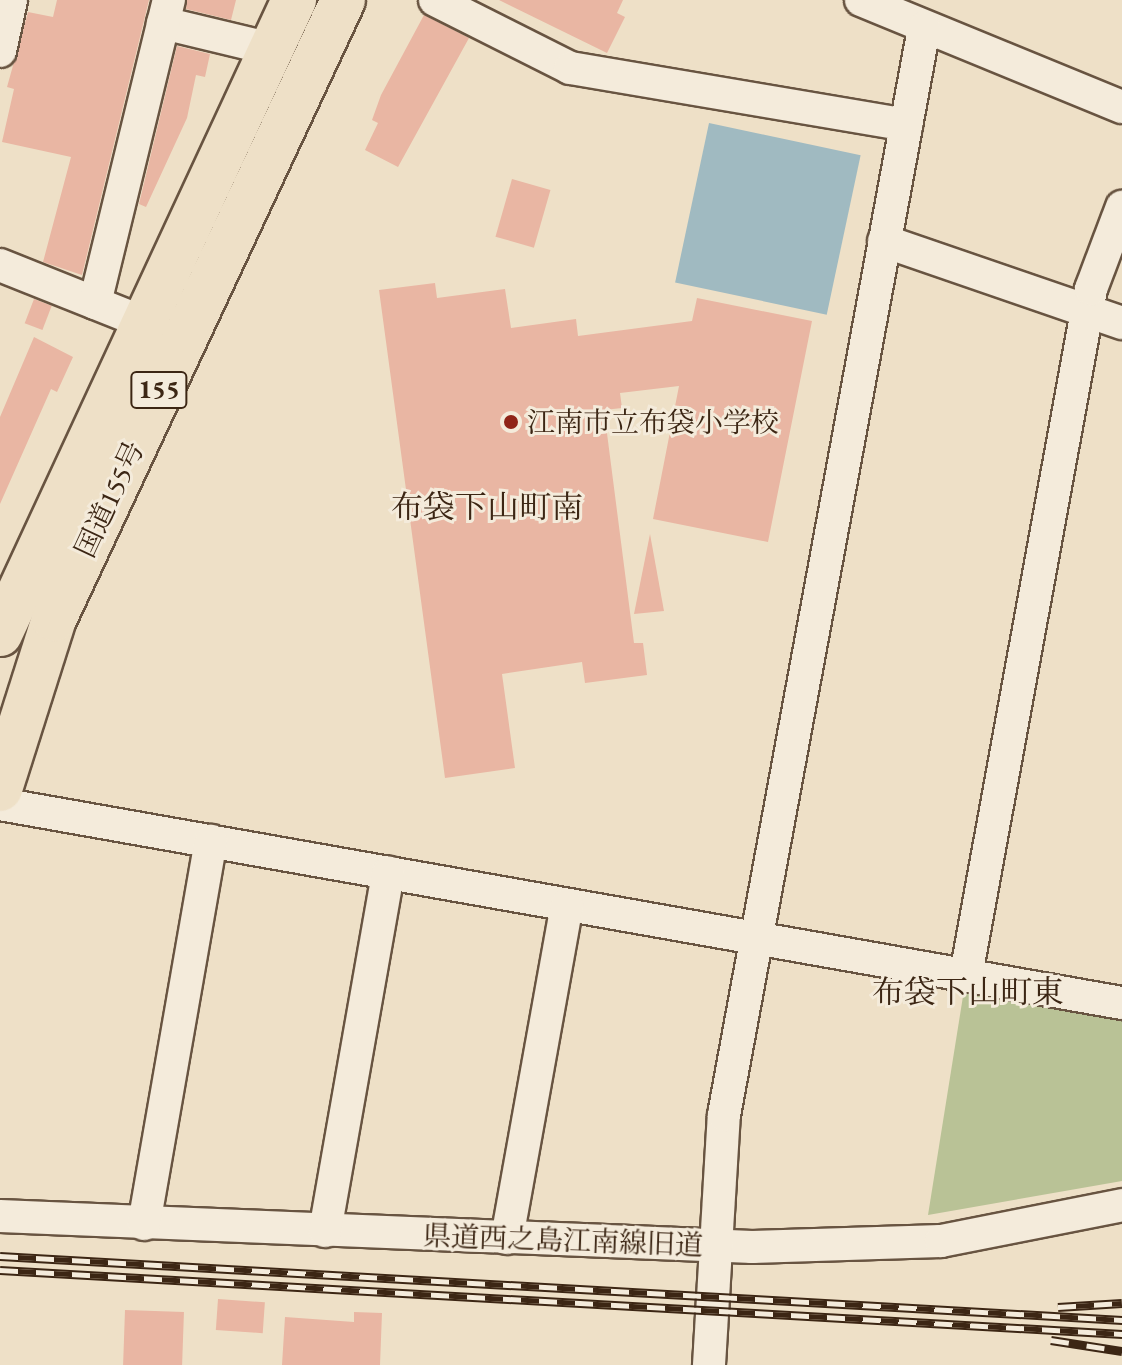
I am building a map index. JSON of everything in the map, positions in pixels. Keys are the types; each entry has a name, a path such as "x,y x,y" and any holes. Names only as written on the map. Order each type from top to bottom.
{"highway":[{"name":"国道155号","path":"1,627 140,321 294,0"},
{"name":"国道155号","path":"0,789 54,619 343,0"}],"street":[{"path":"0,51 11,0"},
{"path":"435,0 570,68 906,125"},
{"path":"861,0 1122,107"},
{"path":"95,303 166,12 271,49"},
{"path":"709,1365 712,1245 724,1115 924,28"},
{"path":"966,975 1087,311 1122,207"},
{"path":"884,241 1122,323"},
{"path":"0,265 140,321"},
{"path":"0,804 1122,1003"},
{"path":"144,1224 211,841"},
{"path":"325,1231 388,873"},
{"path":"507,1238 567,905"},
{"name":"県道西之島江南線旧道","path":"0,1216 712,1245 941,1241 1122,1205"}],"green space":[{"path":"964,990 1122,1017 1122,1181 928,1215"}],"water":[{"path":"709,123 861,155 827,315 675,282"}],"building":[{"path":"57,0 149,0 82,275 43,262 71,157 2,142 14,89 7,87 28,12 53,17"},
{"path":"187,0 236,0 231,20 186,9"},
{"path":"499,0 623,0 617,13 625,17 607,53"},
{"path":"424,15 469,38 398,167 365,150 378,123 372,120 381,95"},
{"path":"177,46 210,54 205,77 196,75 187,118 146,207 139,204"},
{"path":"512,179 550,190 534,248 495,237"},
{"path":"435,283 437,298 505,289 511,328 576,319 578,336 692,321 697,298 812,321 768,542 653,519 679,386 620,393 622,408 604,410 634,643 643,643 647,675 585,683 582,662 502,674 515,768 445,778 379,290"},
{"path":"34,299 52,306 42,330 25,323"},
{"path":"34,337 73,357 57,392 51,389 0,504 0,417"},
{"path":"650,534 664,611 634,614"},
{"path":"218,1299 265,1302 263,1333 216,1330"},
{"path":"125,1310 184,1312 182,1365 123,1365"},
{"path":"354,1312 382,1313 380,1365 282,1365 285,1317 354,1322"}],"railway":[{"path":"0,1256 1122,1320"},
{"path":"0,1270 1122,1334"},
{"path":"1058,1307 1122,1303"},
{"path":"1051,1340 1122,1351"}],"place":[{"name":"江南市立布袋小学校","path":"511,422"}],"district":[{"name":"布袋下山町南","path":"487,507"},
{"name":"布袋下山町東","path":"968,992"}]}
